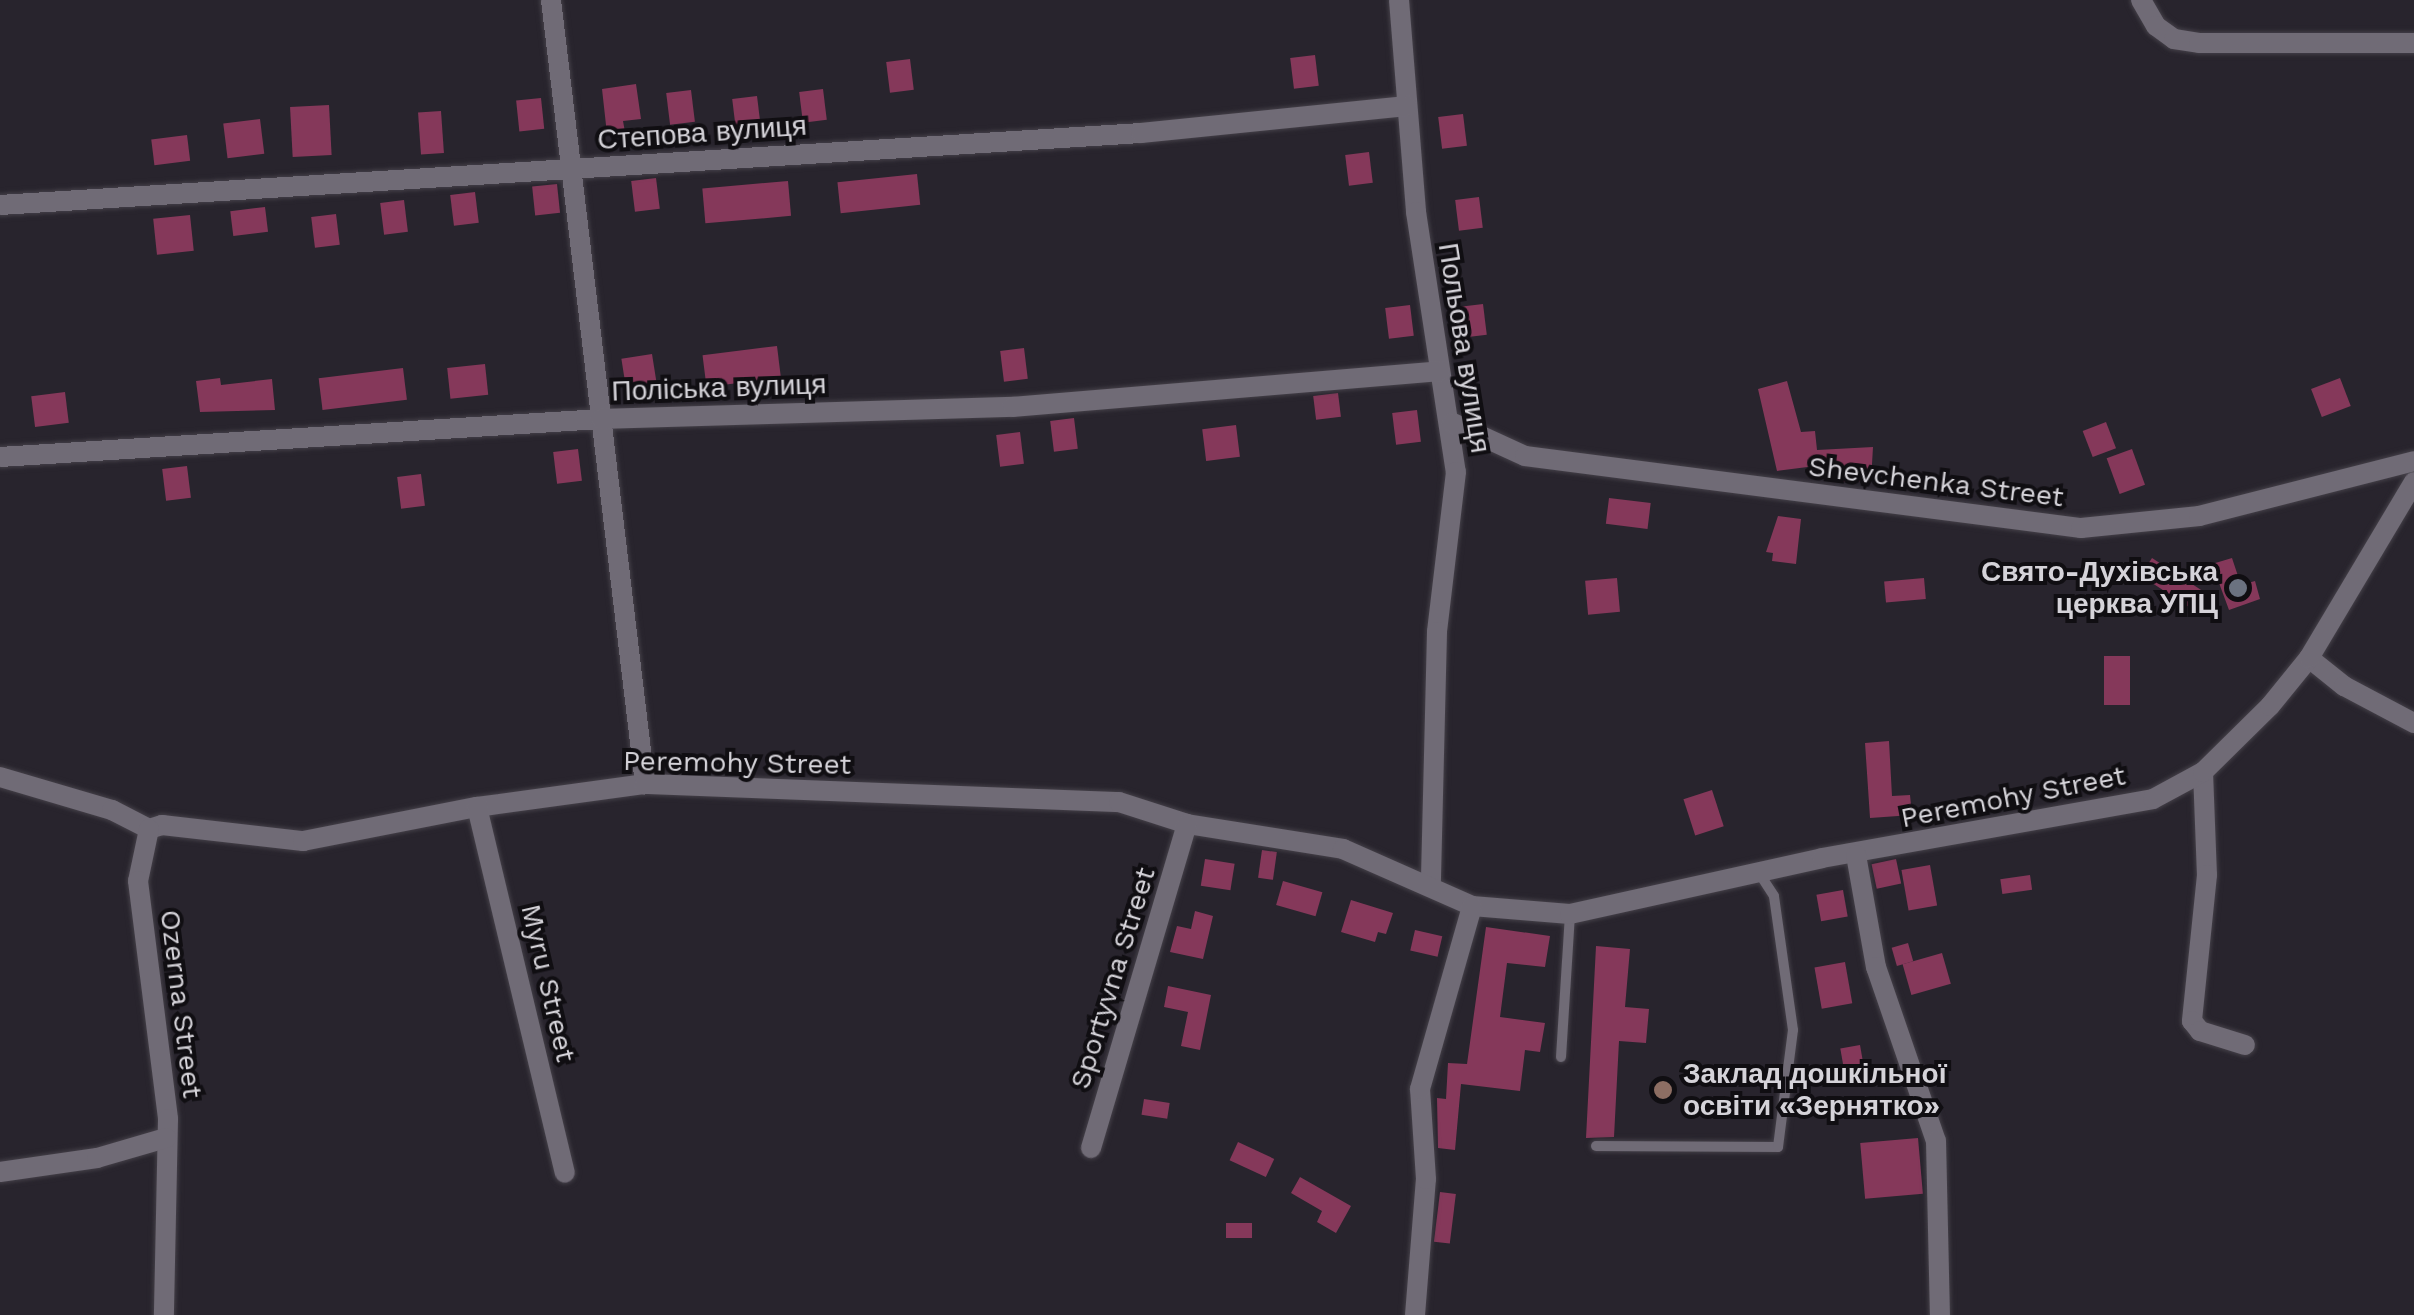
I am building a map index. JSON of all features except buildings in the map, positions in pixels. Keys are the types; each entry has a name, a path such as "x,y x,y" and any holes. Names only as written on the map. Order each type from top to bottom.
{"street":[{"path":"550,0 645,784"},
{"name":"Польова вулиця","path":"1399,0 1407,106 1438,371 1453,423 1456,472 1437,632 1431,884"},
{"path":"2141,0 2156,26 2174,39 2200,43 2414,43"},
{"name":"Степова вулиця","path":"0,205 1141,133 1407,106"},
{"name":"Поліська вулиця","path":"0,457 601,420 1013,407 1438,371"},
{"name":"Shevchenka Street","path":"1453,423 1524,456 2081,528 2236,508 2414,462"},
{"name":"Peremohy Street","path":"0,777 112,810 149,829 162,824 303,841 477,806 645,784 1119,802 1187,824 1343,849 1431,884 1472,906 1570,914 1759,872 2153,799 2203,772 2309,658 2414,482"},
{"path":"2309,658 2344,686 2414,723"},
{"path":"2203,772 2207,876 2192,1020 2200,1030 2244,1045"},
{"name":"Myru Street","path":"477,806 565,1172"},
{"name":"Sportyvna Street","path":"1091,1148 1187,824"},
{"name":"Ozerna Street","path":"0,1172 97,1158 166,1138 138,881 149,829"},
{"path":"1856,854 1876,967 1936,1141 1940,1315"},
{"path":"1416,1315 1426,1179 1420,1089 1472,906"},
{"path":"164,1315 166,1138"}],"lane":[{"path":"1596,1146 1778,1147 1793,1030 1774,896 1759,872"},
{"path":"1561,1057 1570,914"}],"place":[{"name":"Свято-Духівська церква УПЦ","path":"2238,588"},
{"name":"Заклад дошкільної освіти «Зернятко»","path":"1663,1090"}]}
